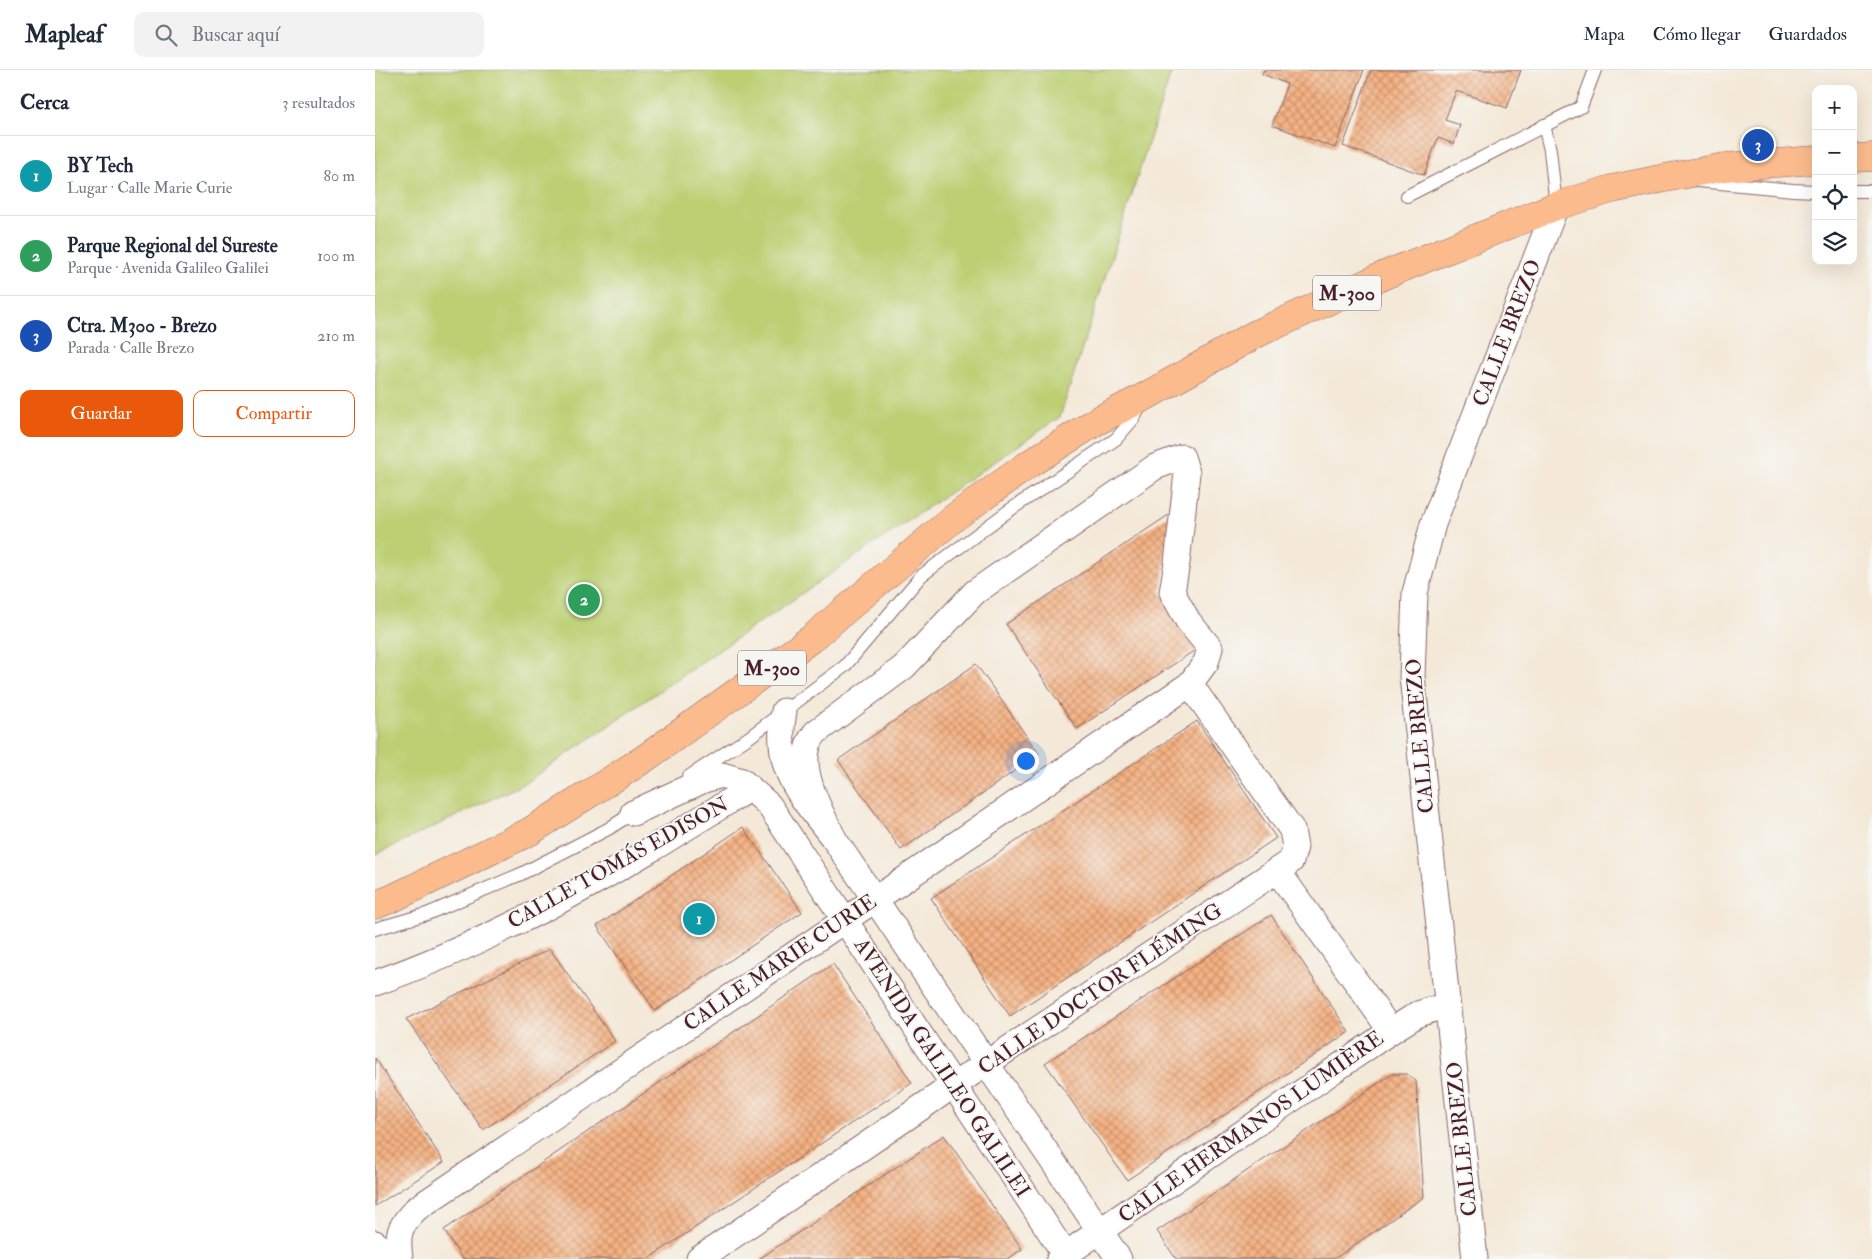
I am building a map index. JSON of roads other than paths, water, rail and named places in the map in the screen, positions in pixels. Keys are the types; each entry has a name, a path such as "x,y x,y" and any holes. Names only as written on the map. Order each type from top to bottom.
{"main road":[{"path":"1857,158 1872,157"},
{"name":"M-300","path":"375,904 391,899 529,832 643,759 811,639 955,517 1029,464 1097,421 1146,396 1256,334 1387,274 1556,206 1613,189 1665,178 1725,168 1812,160"}],"street":[{"name":"CALLE BREZO","path":"1475,1259 1412,676 1415,593 1433,524 1556,206"},
{"path":"834,839 813,794 806,764 808,745 816,732 904,667 975,592 1155,467 1182,457 1187,473 1172,592 1188,621 1210,648 1207,662 1190,684 1292,830 1295,847 1291,861 1277,870 1391,1031"},
{"name":"CALLE MARIE CURIE","path":"400,1259 397,1240 404,1221 416,1209 845,920 1190,684"},
{"name":"AVENIDA GALILEO GALILEI","path":"784,711 780,731 784,762 792,782 834,839 1119,1259"},
{"name":"AVENIDA GALILEO GALILEI","path":"633,813 704,780 722,775 742,781 769,805 954,1085 1064,1258"},
{"name":"CALLE TOMÁS EDISON","path":"375,983 485,936 566,898 750,788"},
{"name":"CALLE DOCTOR FLÉMING","path":"699,1259 954,1085 987,1065 1277,870"},
{"name":"CALLE HERMANOS LUMIÈRE","path":"1064,1258 1100,1231 1391,1031 1418,1014 1447,1005"},
{"path":"375,1243 394,1259"}],"lane":[{"path":"1407,196 1581,107 1595,70"},
{"path":"1544,125 1550,150 1556,206"},
{"path":"1665,178 1793,190 1812,190"},
{"path":"1857,191 1872,190"},
{"path":"375,929 427,914 521,874 608,829 748,738 845,666 921,576 1007,512 1116,438 1134,418 1146,396"}],"place":[{"name":"Ctra. M300 - Brezo","path":"1758,145"},
{"name":"Parque Regional del Sureste","path":"584,600"},
{"name":"BY Tech","path":"699,919"}]}
